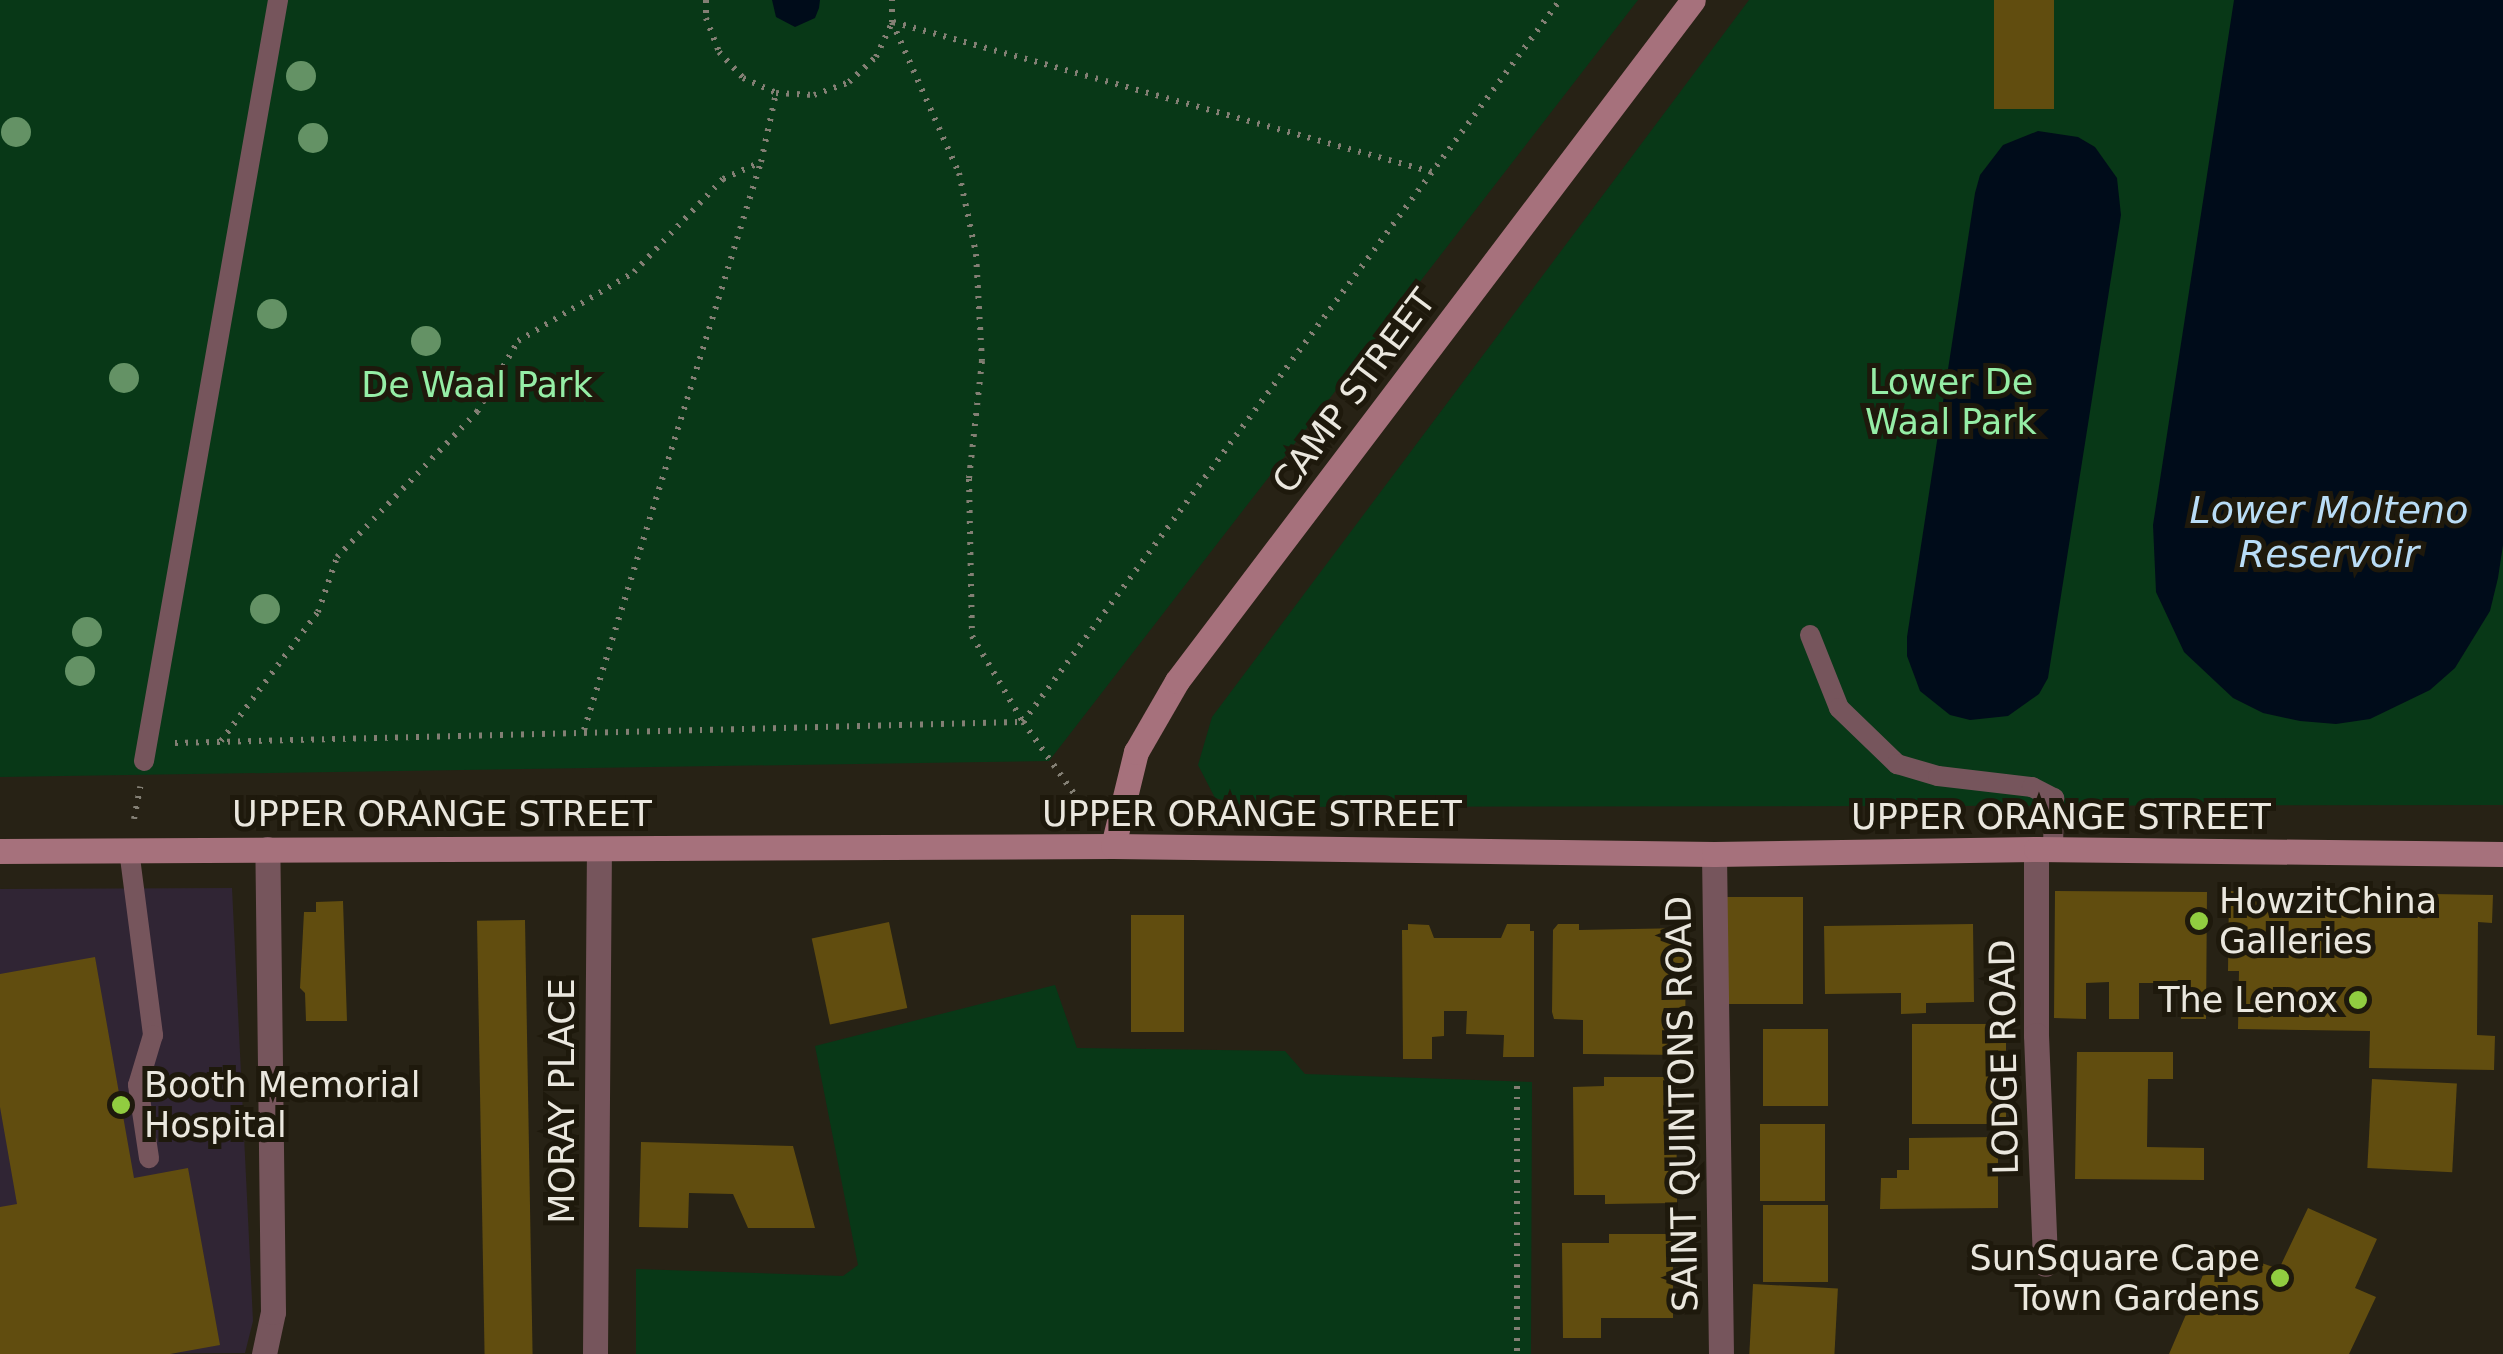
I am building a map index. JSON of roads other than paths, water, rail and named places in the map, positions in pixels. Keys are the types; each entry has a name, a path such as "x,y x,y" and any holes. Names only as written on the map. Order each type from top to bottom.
{"street":[{"name":"CAMP STREET","path":"1113,846 1136,752 1178,681 1693,0"},
{"name":"UPPER ORANGE STREET","path":"0,851 1113,846 1714,854 2045,849 2503,854"},
{"path":"264,1354 273,1312 267,849"},
{"name":"MORAY PLACE","path":"595,1354 599,849"},
{"name":"LODGE ROAD","path":"2045,849 2036,1034 2045,1264"},
{"name":"SAINT QUINTONS ROAD","path":"1714,854 1721,1354"}],"lane":[{"path":"146,752 278,0"},
{"path":"1810,635 1838,708 1897,764 1938,776 2032,787 2054,798 2045,849"},
{"path":"129,850 153,1035 138,1085 150,1158"}],"water":[{"path":"772,0 820,0 815,18 795,27 776,17"},
{"name":"Lower Molteno Reservoir","path":"2234,0 2503,0 2503,545 2498,578 2490,611 2455,668 2430,690 2370,719 2336,724 2300,721 2263,713 2233,698 2184,652 2156,592 2153,525"},
{"path":"2038,131 2078,137 2095,147 2117,178 2121,215 2048,678 2039,694 2008,716 1970,720 1950,715 1920,691 1907,656 1907,637 1975,193 1980,175 2003,145"}],"place":[{"name":"HowzitChina Galleries","path":"2199,921"},
{"name":"The Lenox","path":"2358,1000"},
{"name":"Booth Memorial Hospital","path":"121,1105"},
{"name":"SunSquare Cape Town Gardens","path":"2280,1278"}],"park label":[{"name":"De Waal Park","path":"477,385"},
{"name":"Lower De Waal Park","path":"1951,402"}]}
